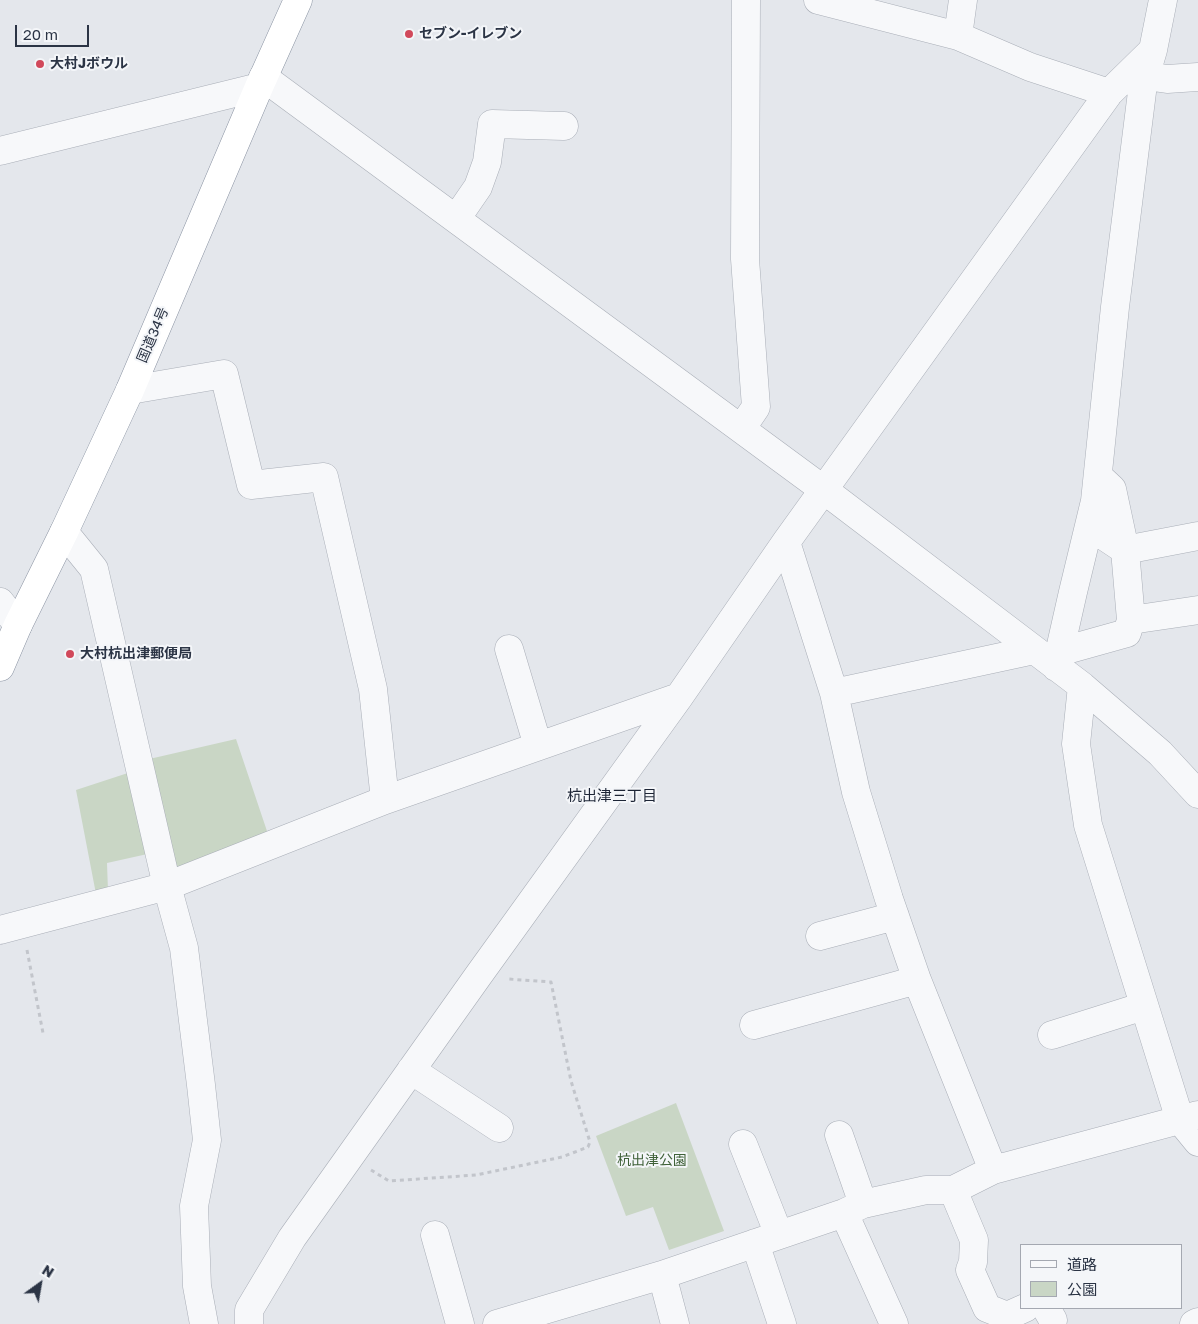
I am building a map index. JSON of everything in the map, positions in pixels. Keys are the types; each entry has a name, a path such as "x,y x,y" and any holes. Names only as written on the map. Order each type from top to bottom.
{"highway":[{"name":"国道34号","path":"0,667 18,625 64,532 130,390 261,82 298,0"}],"street":[{"path":"741,429 756,407 745,259 746,0"},
{"path":"958,36 963,0"},
{"path":"1049,656 1095,501 1115,308 1144,84 1163,0"},
{"path":"833,2 958,36 1030,67 1109,93"},
{"path":"248,1324 249,1310 292,1238 679,697 786,542 1109,93 1153,50"},
{"path":"1146,76 1167,78 1198,77"},
{"path":"0,151 261,82 456,219 1049,656 1160,753 1198,794"},
{"path":"456,219 478,187 487,162 492,124 564,126"},
{"path":"130,390 224,374 251,486 324,477 373,688 385,800"},
{"path":"834,693 1049,656 1127,633 1131,620 1125,550 1112,490 1098,476"},
{"path":"1089,526 1125,550 1198,536"},
{"path":"64,532 94,570 167,886 184,948 207,1140 194,1206 197,1286 204,1324"},
{"path":"786,542 834,693 856,792 895,916 917,980 993,1170"},
{"path":"0,602 18,625"},
{"path":"1131,620 1198,610"},
{"path":"509,649 538,746"},
{"path":"1082,686 1076,744 1088,825 1144,1006 1198,1142"},
{"path":"11,927 167,886 385,800 679,697"},
{"path":"820,936 895,916"},
{"path":"754,1025 917,980"},
{"path":"1052,1035 1144,1006"},
{"path":"411,1070 499,1128"},
{"path":"497,1324 553,1316 662,1275 854,1208 926,1190 953,1190 993,1170 1189,1118"},
{"path":"839,1135 854,1208 894,1324"},
{"path":"743,1144 767,1239 782,1324"},
{"path":"953,1190 974,1240 970,1270 987,1308 1007,1316 1023,1309"},
{"path":"435,1235 460,1324"},
{"path":"662,1275 675,1324"},
{"path":"1194,1324 1198,1322"}],"path":[{"path":"11,927 43,1033"}],"green space":[{"path":"236,739 270,840 171,878 145,760"},
{"path":"134,771 152,853 107,863 108,891 96,894 76,790"},
{"name":"杭出津公園","path":"676,1103 724,1231 669,1250 653,1207 626,1216 596,1136"}],"place":[{"name":"セブン-イレブン","path":"409,34"},
{"name":"大村Jボウル","path":"40,64"},
{"name":"大村杭出津郵便局","path":"70,654"}],"district":[{"name":"杭出津三丁目","path":"612,796"}]}
